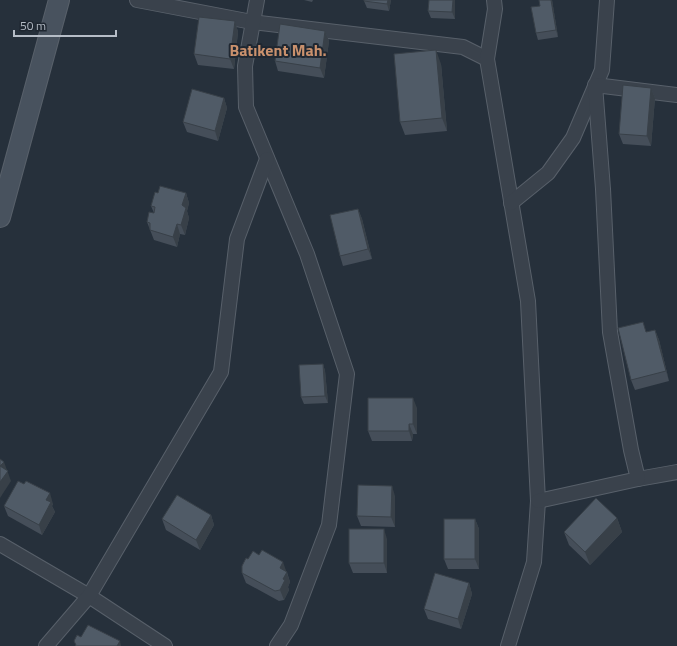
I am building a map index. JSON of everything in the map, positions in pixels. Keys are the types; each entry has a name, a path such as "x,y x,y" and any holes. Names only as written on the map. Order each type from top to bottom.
{"street":[{"path":"0,217 59,0"},
{"path":"137,0 252,22 463,47 487,59"},
{"path":"257,0 245,66 246,108 306,254 347,374 329,525 291,625 277,646"},
{"path":"494,0 495,9 487,59 528,301 538,501 534,562 508,646"},
{"path":"511,203 548,174 573,138 602,70 607,0"},
{"path":"596,85 677,95"},
{"path":"596,85 610,332 631,450 638,479"},
{"path":"46,646 89,596 221,372 237,239 266,159"},
{"path":"538,501 677,472"},
{"path":"0,544 89,596 165,646"}],"building":[{"path":"364,0 388,0 387,4"},
{"path":"429,0 453,0 452,12 428,11"},
{"path":"539,0 551,0 556,30 536,33 531,7 540,6"},
{"path":"199,17 235,21 230,59 194,54"},
{"path":"280,24 325,31 320,68 275,61"},
{"path":"436,50 442,118 400,122 394,54"},
{"path":"623,85 651,88 647,136 619,134"},
{"path":"192,89 224,98 215,131 183,122"},
{"path":"160,186 186,193 182,205 186,208 181,225 177,224 173,237 150,230 150,223 147,222 149,212 154,213 155,207 151,206 155,192 158,193"},
{"path":"358,209 368,249 340,256 330,215"},
{"path":"643,322 646,332 655,330 666,371 631,380 618,328"},
{"path":"323,364 325,396 301,397 299,365"},
{"path":"368,398 413,398 413,424 409,424 409,431 368,431"},
{"path":"0,459 4,462 0,466"},
{"path":"0,466 8,471 0,482"},
{"path":"18,481 24,484 26,481 50,493 46,500 51,502 39,525 4,506"},
{"path":"358,485 392,486 391,517 357,516"},
{"path":"177,495 211,515 196,540 162,519"},
{"path":"596,498 617,518 585,552 564,532"},
{"path":"444,519 475,519 475,559 444,559"},
{"path":"349,529 384,529 384,563 349,563"},
{"path":"262,550 283,562 280,568 287,572 280,590 275,591 242,573 242,566 246,558 248,559 253,551 259,555"},
{"path":"435,573 469,583 458,619 424,609"},
{"path":"88,625 120,641 117,646 75,646 74,641 77,635 81,637"}],"district":[{"name":"Batıkent Mah.","path":"278,50"}]}
